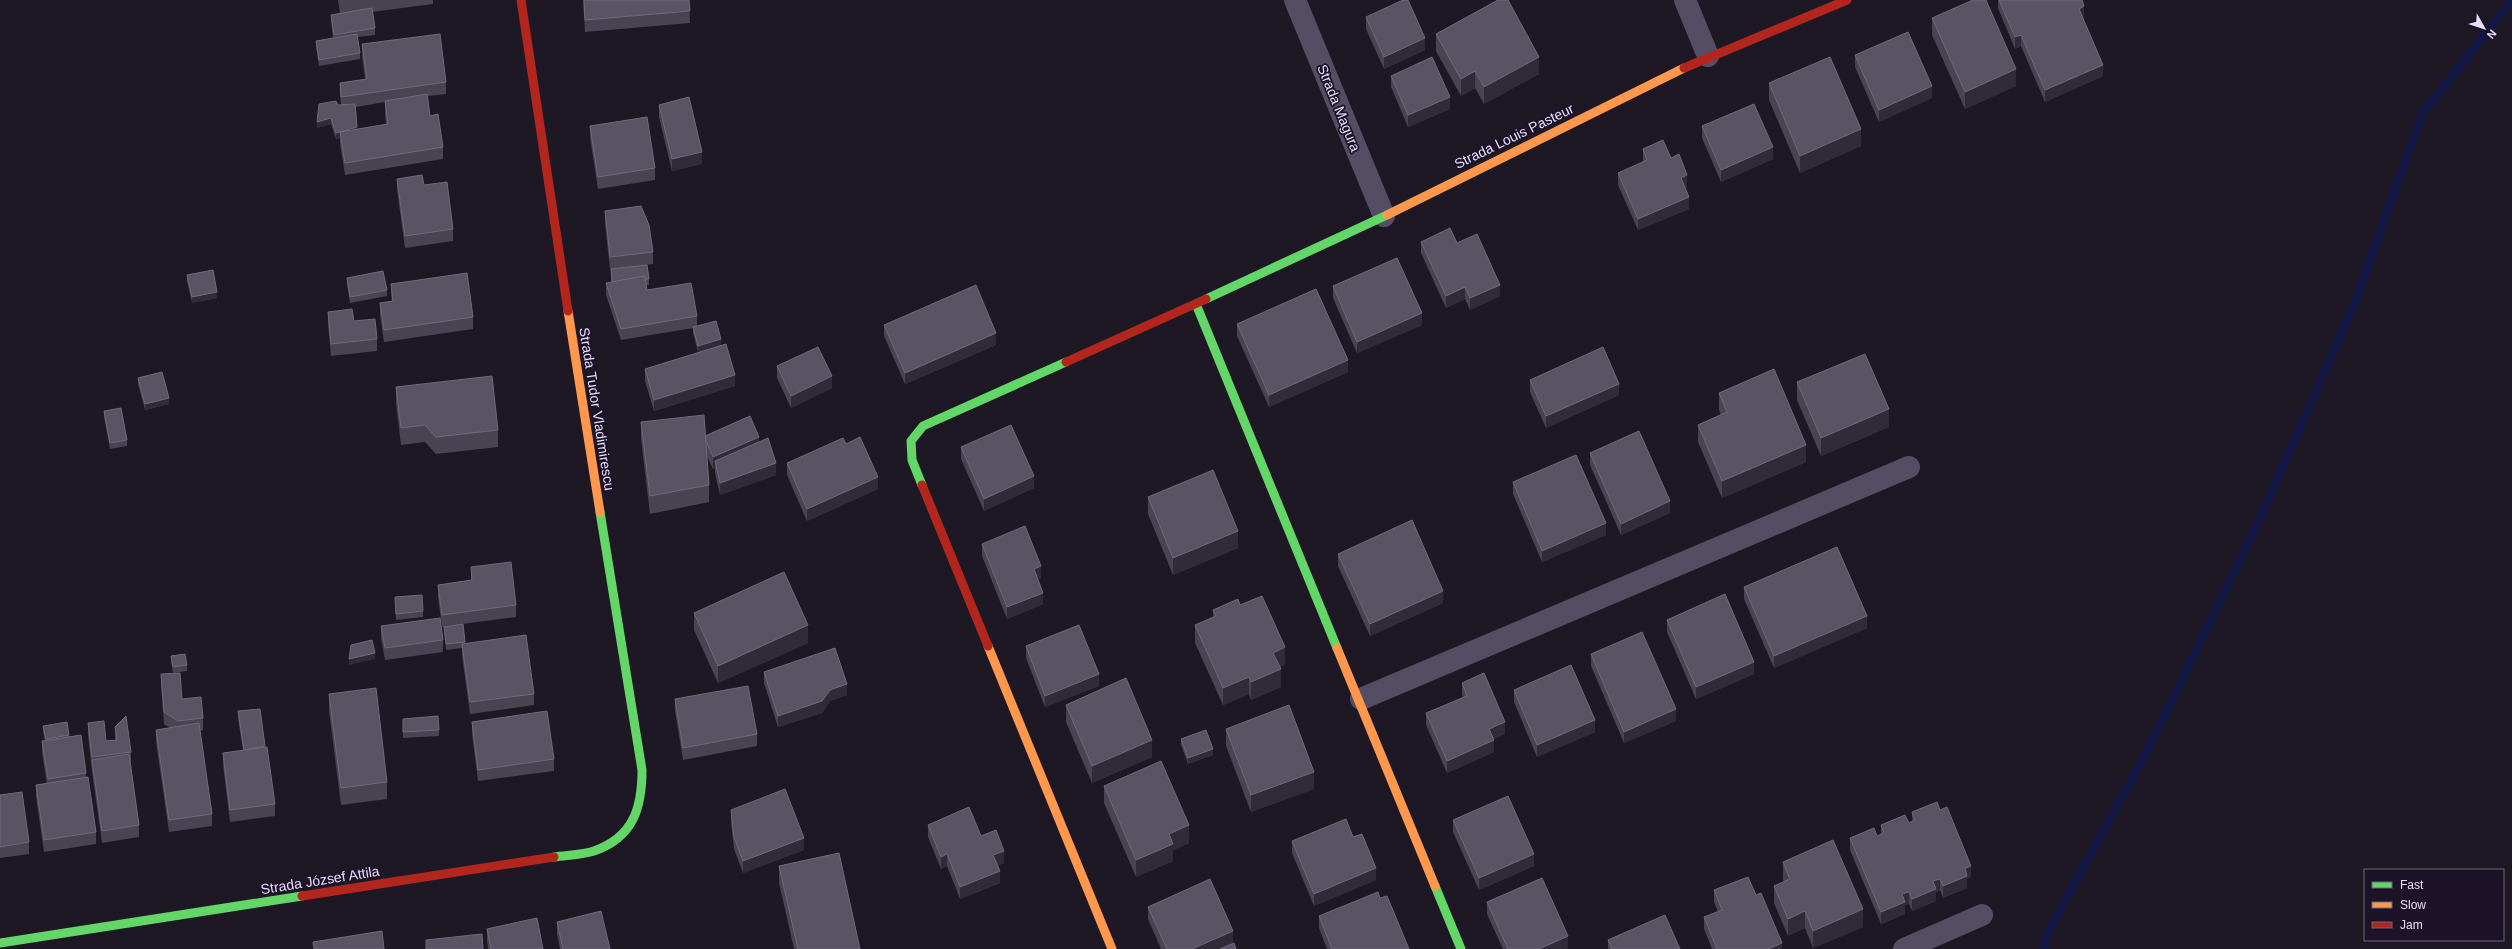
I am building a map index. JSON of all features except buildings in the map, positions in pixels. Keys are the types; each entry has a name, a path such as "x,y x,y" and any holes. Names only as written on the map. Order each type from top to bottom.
{"street":[{"name":"Strada Tudor Vladimirescu","path":"520,0 578,379 642,770 642,798 634,821"},
{"name":"Strada Magura","path":"1295,0 1384,216"},
{"path":"1685,0 1708,56"},
{"name":"Strada Louis Pasteur","path":"1112,949 912,460 911,441 923,426 1196,304 1384,216 1708,56 1847,0"},
{"path":"1196,304 1360,699 1461,949"},
{"path":"1360,699 1909,467"},
{"name":"Strada József Attila","path":"0,943 594,851 614,841 634,821"},
{"path":"1904,949 1982,915"}],"waterway":[{"path":"2044,949 2046,936 2148,749 2263,512 2355,302 2422,114 2512,0"}],"traffic: fast":[{"path":"1206,299 1387,215"},
{"path":"1196,304 1337,648"},
{"path":"922,485 912,460 911,441 923,426 1066,362"},
{"path":"554,857 594,851 608,845 618,838 627,829 633,819 642,784 642,770 600,512"},
{"path":"1435,886 1461,949"},
{"path":"0,943 302,896"}],"traffic: slow":[{"path":"1387,215 1684,68"},
{"path":"568,311 600,512"},
{"path":"988,646 1112,949"},
{"path":"1337,648 1435,886"}],"traffic: jam":[{"path":"521,0 568,311"},
{"path":"1684,68 1847,0"},
{"path":"1066,362 1206,299"},
{"path":"922,485 988,646"},
{"path":"302,896 554,857"}]}
